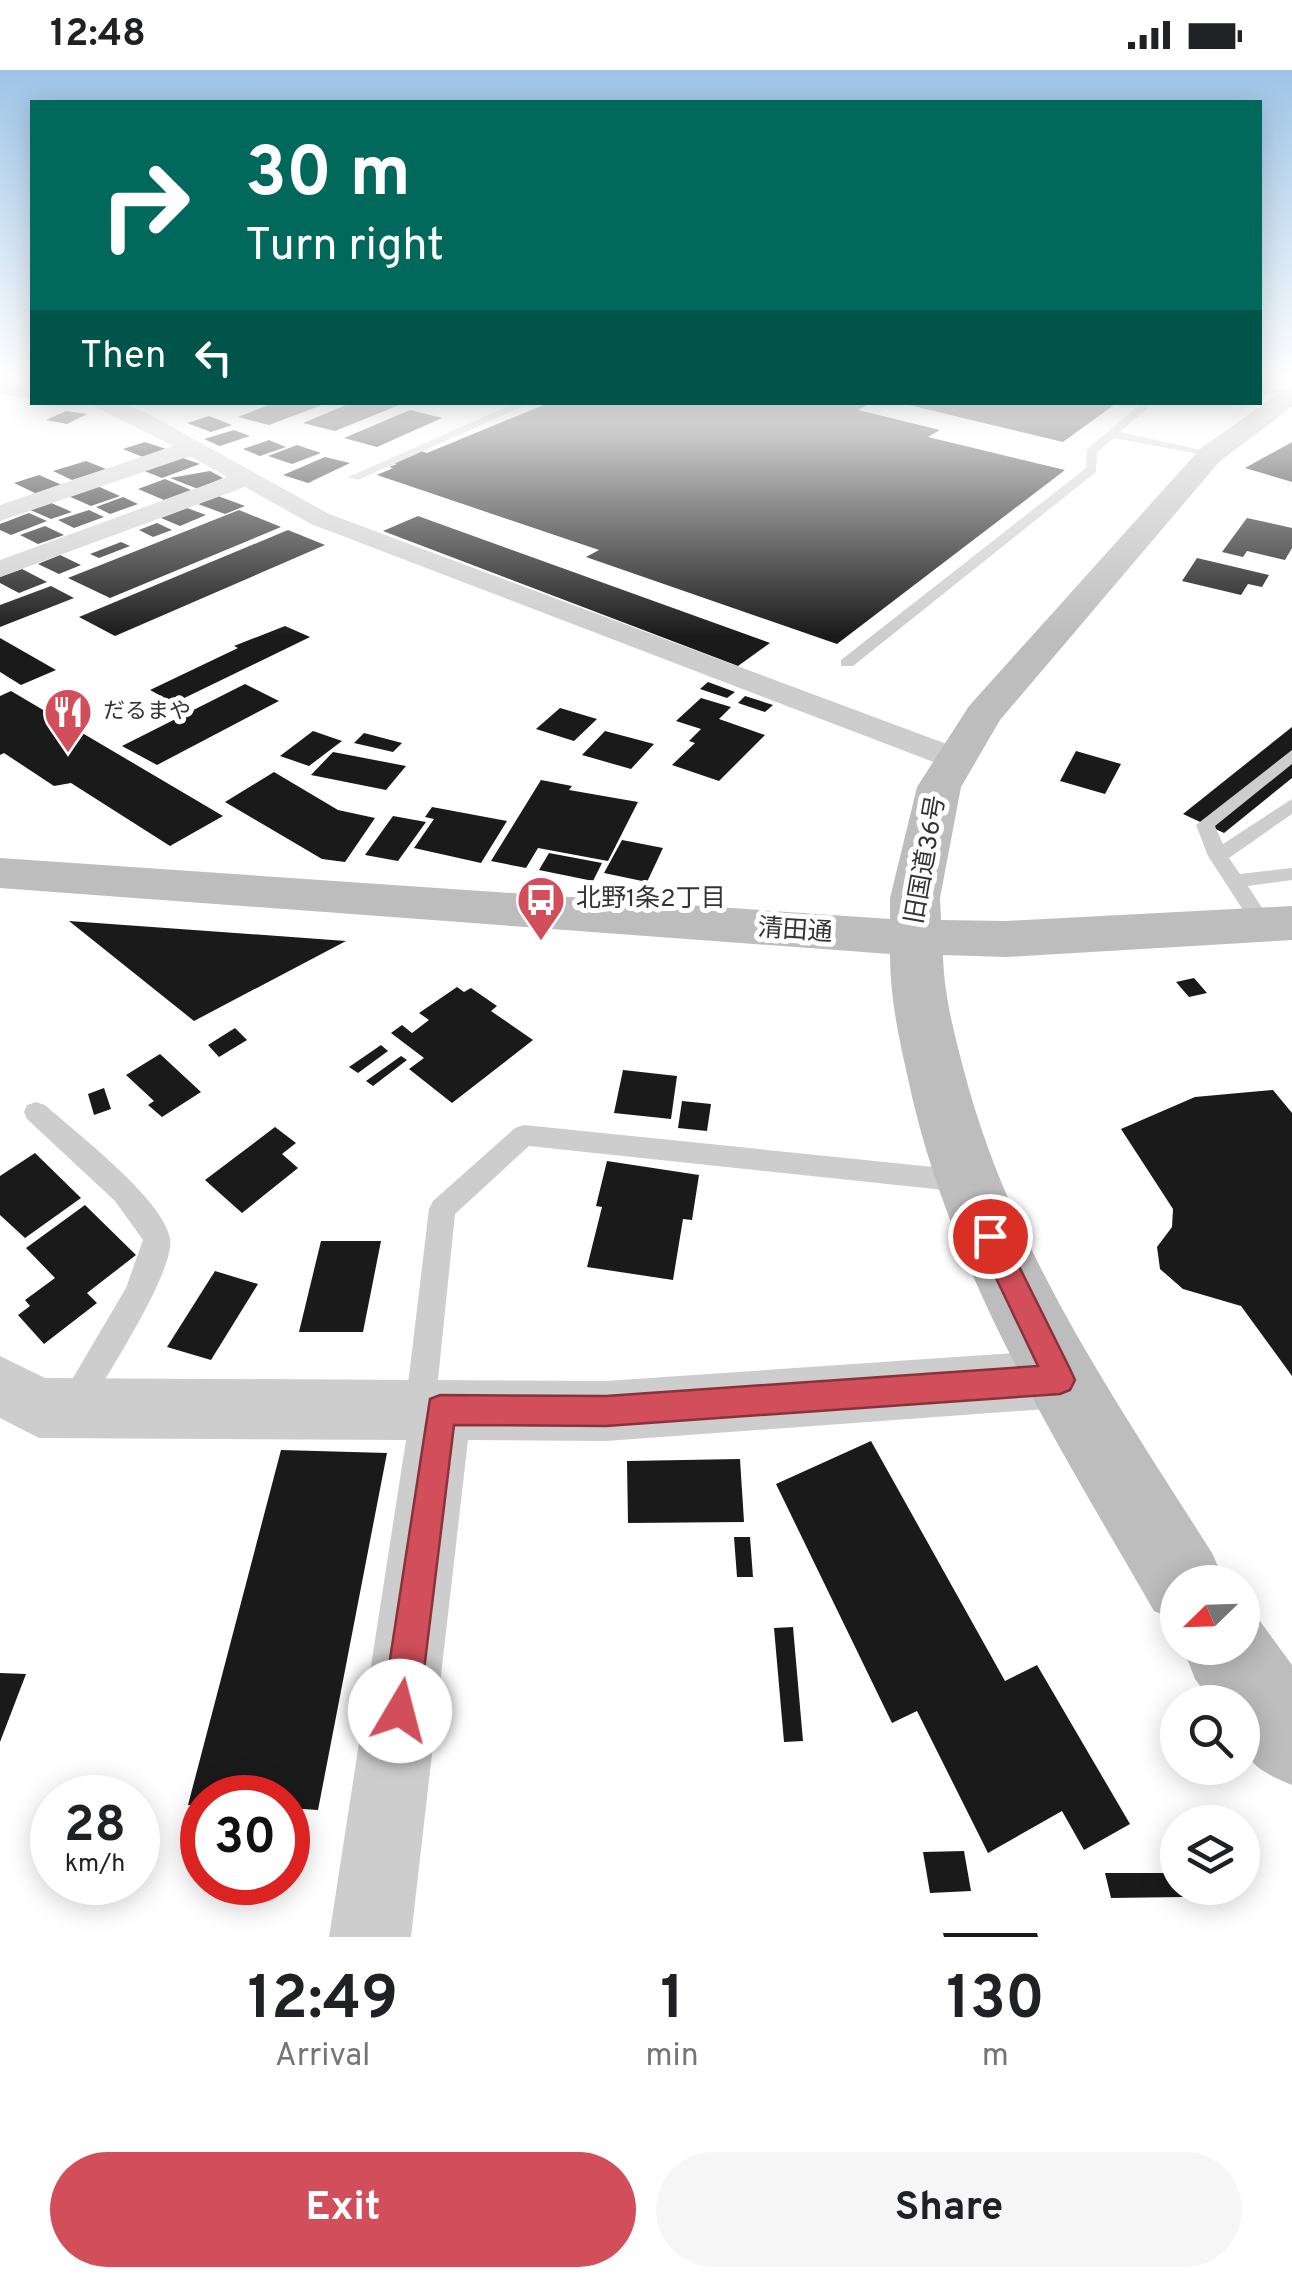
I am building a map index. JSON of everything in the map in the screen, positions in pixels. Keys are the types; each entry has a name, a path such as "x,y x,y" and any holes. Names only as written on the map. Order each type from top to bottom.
{"street":[{"path":"0,512 149,461"},
{"path":"212,461 320,519 956,759"},
{"name":"旧国道36号","path":"1173,1565 1060,1380 1002,1264 967,1182 948,1128 917,994 915,898 938,787 983,715 1205,461"},
{"path":"0,569 245,479"},
{"name":"清田通","path":"0,873 914,937 1006,939 1278,924"},
{"path":"0,1385 39,1408 606,1411 1060,1380"},
{"path":"370,1937 430,1410"},
{"path":"1238,1665 1292,1740"}],"lane":[{"path":"354,476 389,461"},
{"path":"847,663 1092,469 1092,461"},
{"path":"1278,924 1234,881 1205,825 1292,755"},
{"path":"1218,856 1292,805"},
{"path":"1234,881 1292,874"},
{"path":"36,1112 146,1214 157,1239 147,1276 70,1408"},
{"path":"430,1410 442,1209 524,1135 967,1182"}],"building":[{"path":"86,461 106,469 72,480 53,471"},
{"path":"168,461 200,464 162,478 142,470"},
{"path":"315,461 350,463 308,483 283,475"},
{"path":"1028,461 1065,470 837,644 586,557 599,550 377,475 397,464 393,463"},
{"path":"1257,461 1292,461 1292,482 1245,468"},
{"path":"210,471 223,478 198,489 170,478"},
{"path":"39,475 62,485 37,494 14,483"},
{"path":"165,479 191,490 164,500 138,489"},
{"path":"95,485 120,496 91,506 66,495"},
{"path":"218,496 245,506 225,514 198,504"},
{"path":"123,497 138,504 110,514 96,507"},
{"path":"49,502 72,512 51,519 28,509"},
{"path":"187,508 206,515 180,526 161,518"},
{"path":"89,510 104,517 74,528 58,520"},
{"path":"239,510 281,527 110,598 68,578"},
{"path":"29,513 47,521 11,535 0,530 0,524"},
{"path":"418,516 770,643 738,666 383,531"},
{"path":"1247,518 1292,528 1292,548 1285,560 1247,551 1243,557 1222,552"},
{"path":"157,523 172,530 153,537 139,530"},
{"path":"45,526 64,535 38,544 20,535"},
{"path":"288,530 325,545 115,636 79,617"},
{"path":"121,542 130,546 99,558 90,554"},
{"path":"60,555 81,565 59,574 38,564"},
{"path":"1197,558 1269,575 1262,587 1248,584 1241,595 1182,581"},
{"path":"22,569 47,582 19,593 0,583 0,577"},
{"path":"51,586 74,598 0,627 0,605"},
{"path":"285,626 310,637 174,703 150,690 238,648 234,646"},
{"path":"0,638 56,670 21,685 0,672"},
{"path":"708,682 735,692 727,698 700,689"},
{"path":"245,684 279,701 157,765 122,746"},
{"path":"11,691 223,816 170,846 71,783 54,786 4,753 0,755 0,696"},
{"path":"745,696 773,705 765,712 738,703"},
{"path":"701,698 731,707 719,719 765,735 719,781 672,765 695,743 689,741 701,729 676,721"},
{"path":"560,708 597,719 574,741 536,729"},
{"path":"1292,727 1292,778 1224,833 1183,814"},
{"path":"313,731 342,741 309,766 280,756"},
{"path":"605,731 654,744 631,769 582,755"},
{"path":"364,733 402,743 393,752 354,743"},
{"path":"1076,751 1121,764 1105,794 1060,781"},
{"path":"333,752 406,766 386,790 311,775"},
{"path":"274,772 338,810 375,818 345,862 322,859 225,802"},
{"path":"541,780 572,786 569,790 638,802 608,861 538,848 526,868 491,861"},
{"path":"432,807 507,821 481,863 414,848 434,819 425,817"},
{"path":"393,816 426,822 398,861 365,855"},
{"path":"622,840 663,848 647,882 604,873"},
{"path":"549,853 602,863 593,881 539,870"},
{"path":"69,921 346,941 194,1021"},
{"path":"1194,978 1207,993 1189,997 1176,982"},
{"path":"457,987 464,992 471,988 497,1006 491,1011 533,1040 452,1103 409,1069 424,1058 391,1033 402,1025 412,1033 429,1020 419,1013"},
{"path":"235,1028 247,1040 219,1057 208,1045"},
{"path":"381,1045 388,1051 358,1073 349,1067"},
{"path":"160,1054 201,1092 162,1117 148,1105 154,1101 126,1075"},
{"path":"401,1056 407,1060 373,1086 366,1081"},
{"path":"623,1070 677,1076 671,1119 614,1113"},
{"path":"104,1088 111,1109 94,1115 88,1094"},
{"path":"1273,1090 1292,1113 1292,1376 1241,1306 1183,1289 1160,1269 1157,1247 1172,1227 1173,1209 1121,1129 1195,1097"},
{"path":"682,1101 711,1104 707,1131 678,1128"},
{"path":"275,1127 296,1143 282,1154 298,1168 242,1213 205,1180"},
{"path":"35,1153 81,1198 25,1238 0,1215 0,1176"},
{"path":"607,1161 699,1175 692,1220 683,1219 673,1280 587,1267 602,1207 596,1206"},
{"path":"85,1205 136,1255 87,1293 97,1303 44,1344 18,1315 30,1306 25,1300 55,1278 26,1248"},
{"path":"321,1241 381,1241 363,1332 299,1332"},
{"path":"215,1271 258,1284 211,1360 167,1347"},
{"path":"871,1441 1005,1681 1037,1665 1130,1824 1084,1850 1062,1811 988,1853 917,1711 892,1723 776,1484"},
{"path":"281,1450 387,1453 318,1810 310,1809 310,1775 196,1775"},
{"path":"740,1459 744,1522 628,1523 627,1461"},
{"path":"734,1537 750,1537 753,1577 737,1577"},
{"path":"793,1627 803,1741 784,1742 774,1628"},
{"path":"0,1673 26,1674 0,1742"},
{"path":"964,1851 971,1891 930,1893 923,1852"},
{"path":"1105,1873 1160,1873 1160,1897 1111,1898"},
{"path":"943,1933 1037,1933 1038,1937 944,1937"}],"place":[{"name":"だるまや","path":"68,754"},
{"name":"北野1条2丁目","path":"541,942"}],"route":[{"path":"400,1711 440,1410 606,1411 1060,1380 990,1236"}]}
